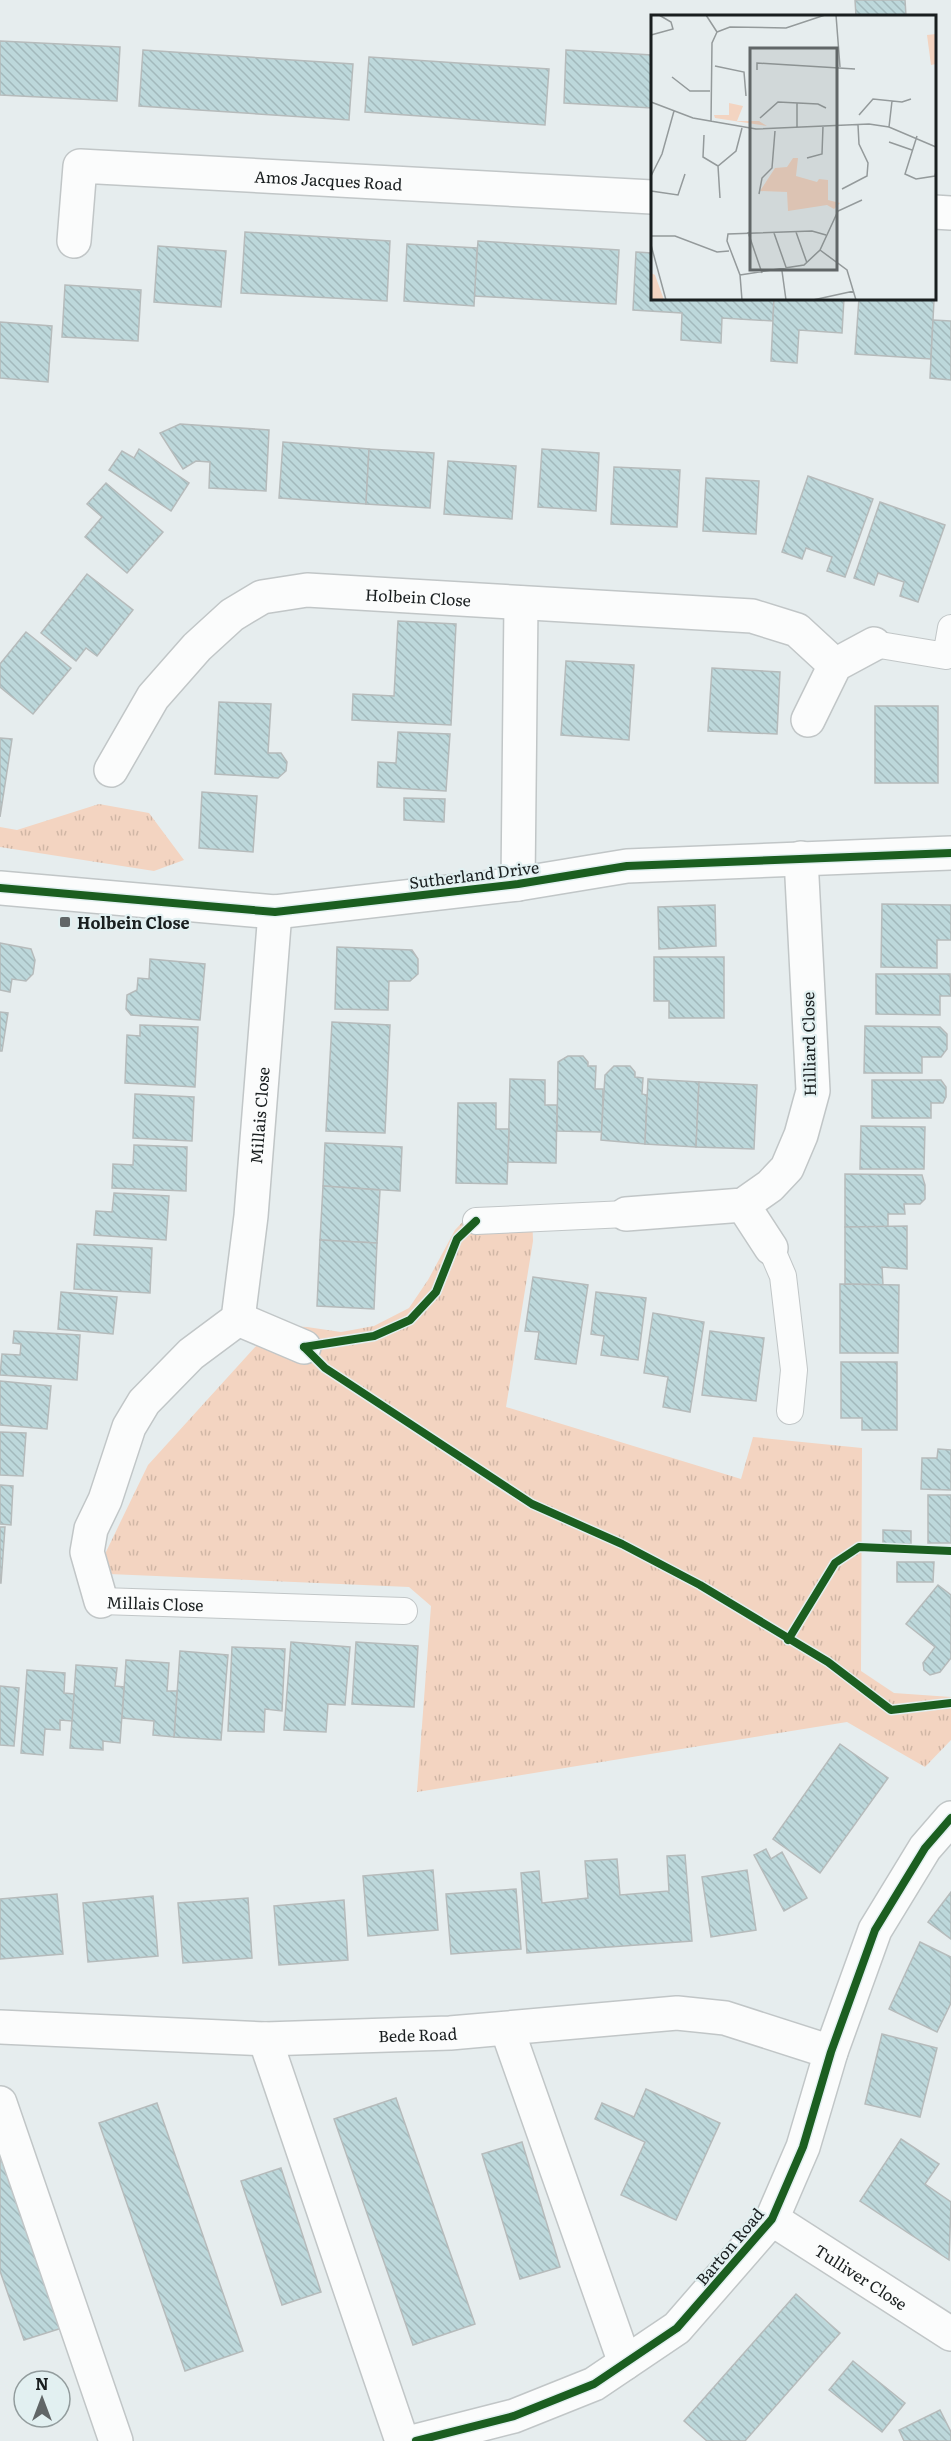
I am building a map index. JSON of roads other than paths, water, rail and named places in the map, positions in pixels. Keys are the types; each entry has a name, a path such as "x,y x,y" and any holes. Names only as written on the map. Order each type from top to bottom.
{"street":[{"name":"Amos Jacques Road","path":"74,241 80,166 651,197"},
{"path":"936,212 951,213"},
{"name":"Holbein Close","path":"111,770 153,698 197,647 232,615 262,597 307,590 752,616 797,630 835,665"},
{"path":"518,884 521,603"},
{"path":"808,720 835,665 874,645"},
{"name":"Sutherland Drive","path":"0,888 275,912 518,884 627,866 951,852"},
{"name":"Hilliard Close","path":"743,1205 770,1186 787,1168 801,1135 813,1092 801,858"},
{"name":"Millais Close","path":"101,1601 87,1552 91,1529 105,1500 129,1427 144,1402 191,1354 238,1319 251,1216 275,912"},
{"path":"626,1214 743,1205 771,1248"},
{"path":"238,1319 304,1347"},
{"name":"Barton Road","path":"416,2441 514,2416 594,2384 677,2328 772,2219 803,2147 831,2052 875,1930 926,1848 951,1818"},
{"name":"Bede Road","path":"0,2026 265,2038 507,2030 677,2013 725,2018 831,2052"},
{"path":"507,2030 624,2364"},
{"path":"265,2038 402,2441"},
{"path":"0,2103 116,2441"},
{"name":"Tulliver Close","path":"772,2219 949,2328"}],"lane":[{"path":"874,645 946,656 951,628"},
{"path":"476,1221 626,1214"},
{"path":"771,1248 783,1276 794,1370 790,1411"},
{"name":"Millais Close","path":"101,1601 404,1611"}],"place":[{"name":"Holbein Close","path":"65,922"}]}
